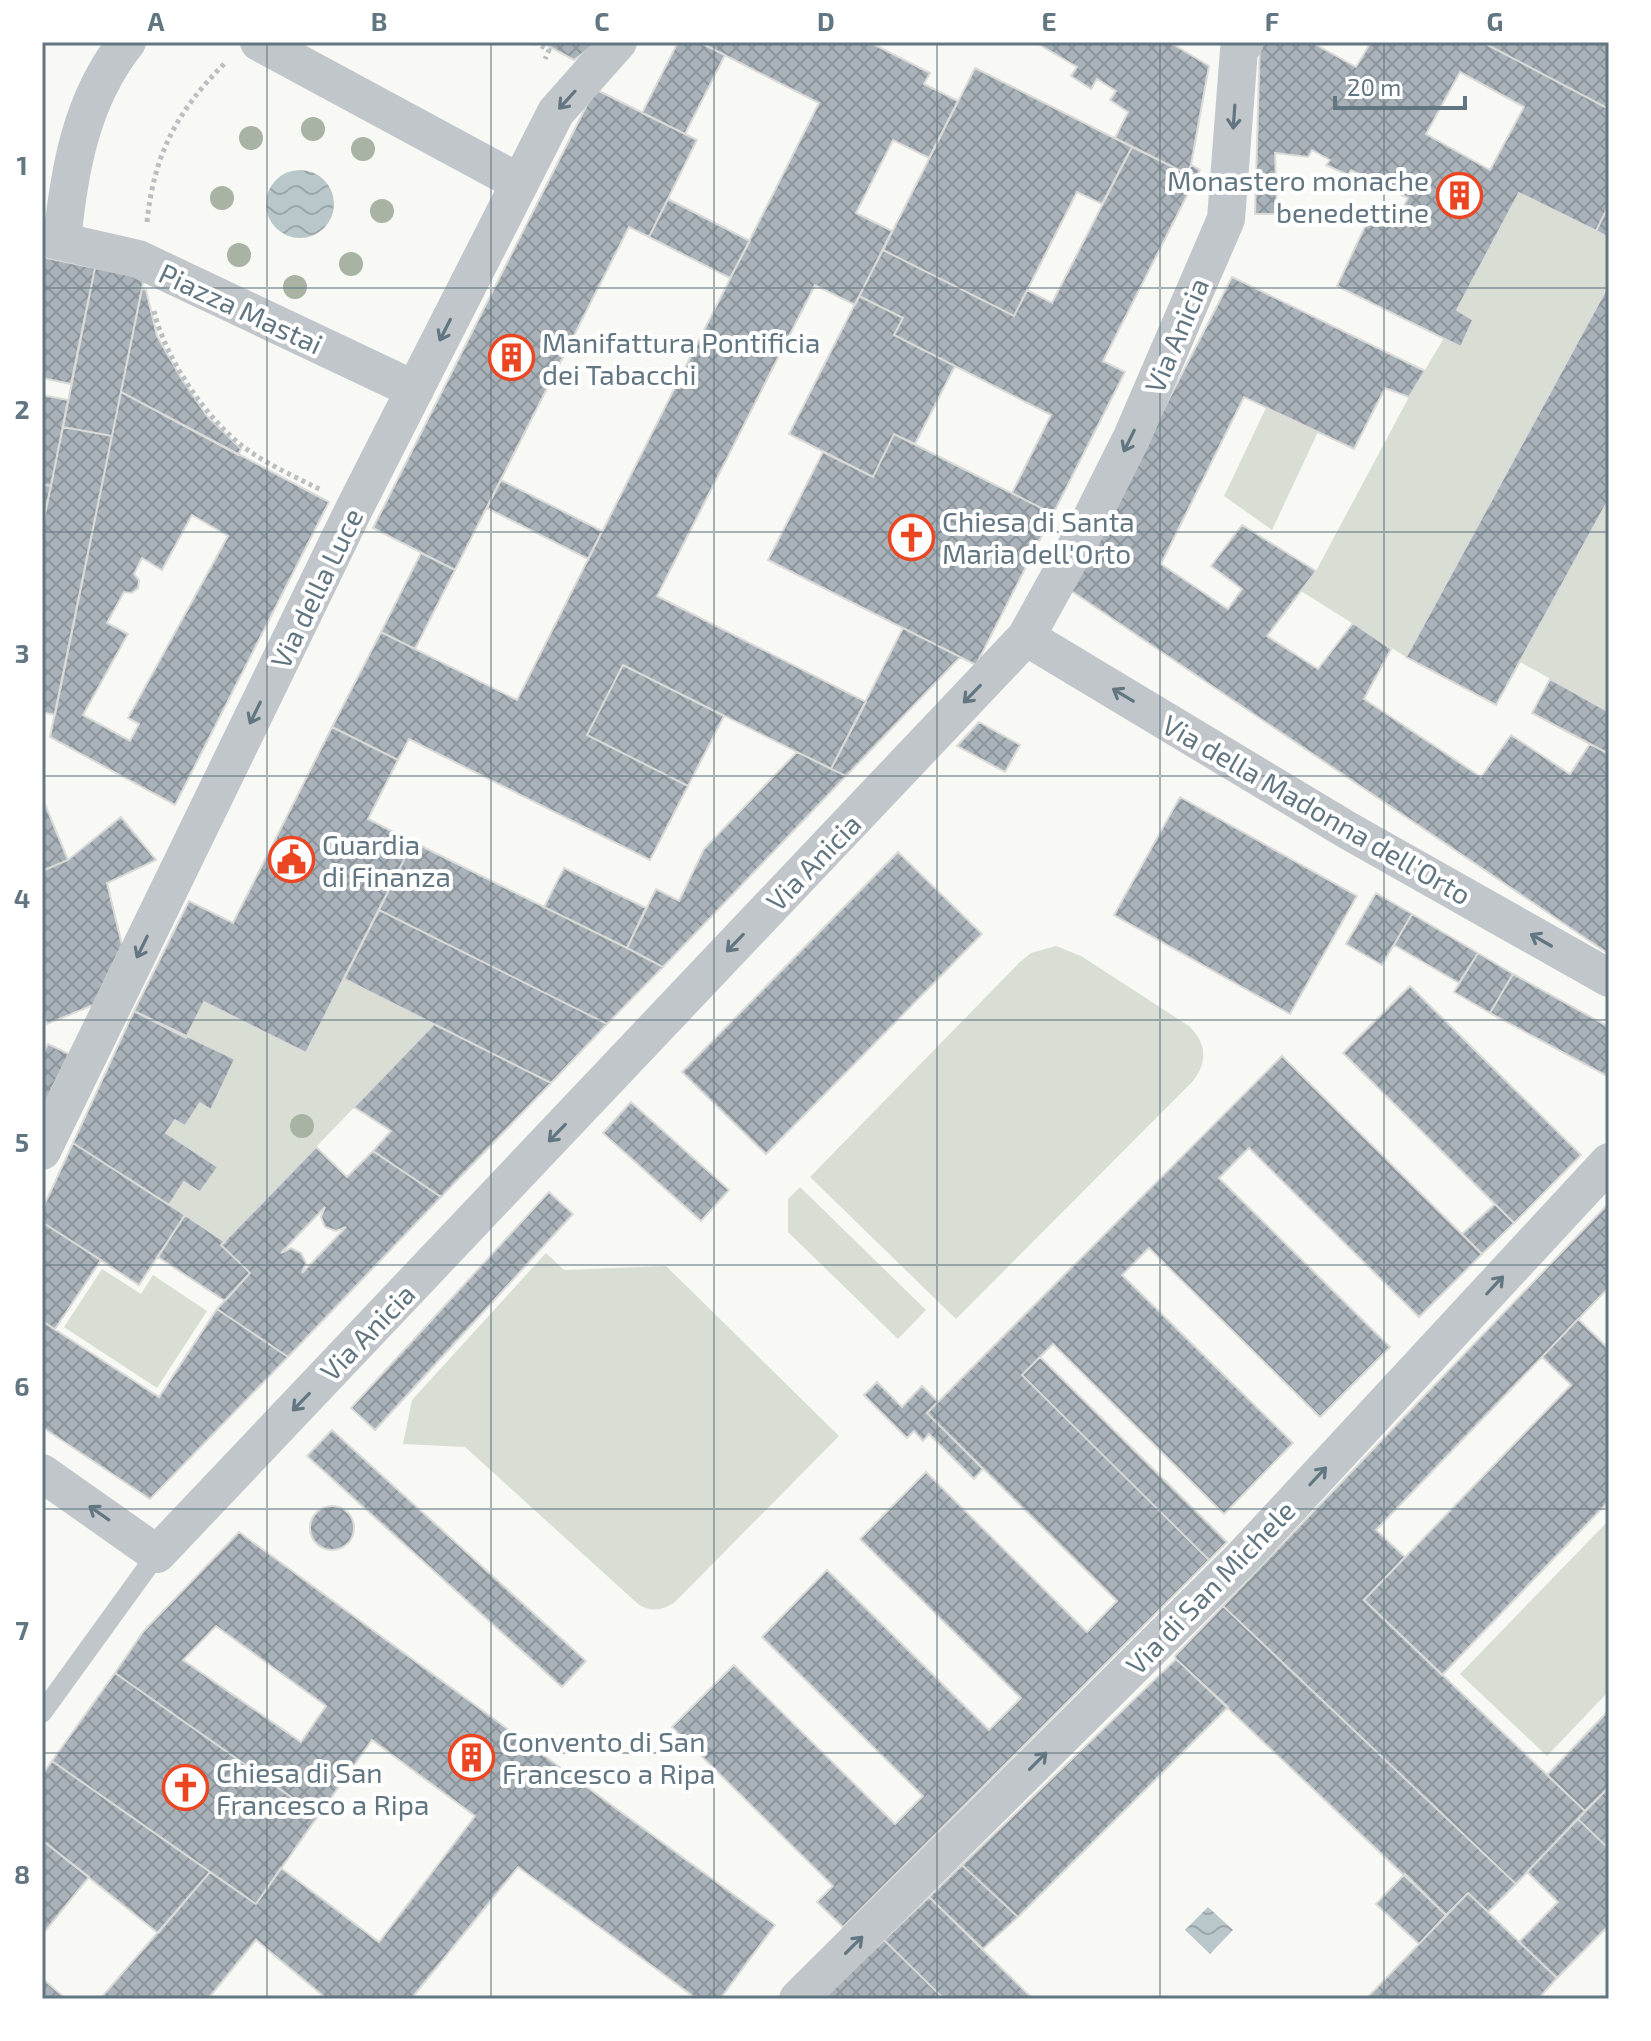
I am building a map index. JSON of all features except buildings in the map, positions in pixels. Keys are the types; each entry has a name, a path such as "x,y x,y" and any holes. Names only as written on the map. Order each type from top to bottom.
{"street":[{"name":"Piazza Mastai","path":"127,42 98,88 77,141 67,193 52,239 145,263 415,390"},
{"name":"Via della Luce","path":"42,1151 415,390 556,112 618,42"},
{"name":"Via Anicia","path":"157,1554 1026,637 1132,437 1226,219 1236,45"},
{"path":"246,49 520,183"},
{"name":"Via della Madonna dell'Orto","path":"1026,637 1347,830 1609,978"},
{"name":"Via di San Michele","path":"798,1999 1243,1557 1609,1162"},
{"path":"42,1473 157,1554"}],"lane":[{"path":"42,1713 157,1554"}],"path":[{"path":"534,42 549,50 540,72"},
{"path":"246,49 207,80 171,130 149,203 145,263 160,335 210,414 243,447 324,492"}],"shaded area":[{"path":"1519,193 1609,238 1609,284 1406,657 1301,591 1316,571 1444,338 1462,346 1473,321 1457,310"},
{"path":"1266,408 1318,432 1272,530 1224,496"},
{"path":"1609,499 1609,711 1520,662"},
{"path":"1056,946 1081,956 1189,1026 1202,1046 1201,1068 1192,1082 956,1319 810,1177 1020,962 1031,953"},
{"path":"344,979 434,1024 225,1242 169,1205 184,1182 200,1192 217,1167 166,1133 175,1120 185,1126 200,1103 211,1109 186,1038 204,1002 306,1053"},
{"path":"800,1187 926,1310 898,1339 788,1232 788,1199"},
{"path":"546,1253 564,1270 666,1266 839,1436 674,1603 665,1608 656,1610 638,1604 465,1447 403,1444 412,1400"},
{"path":"102,1269 141,1294 153,1275 207,1311 157,1388 64,1327"},
{"path":"1609,1520 1609,1691 1547,1756 1460,1674"}],"water":[{"path":"293,170 307,170 319,175 329,185 334,204 329,223 319,233 307,238 293,238 281,233 271,223 266,211 266,197 271,185 281,175"},
{"path":"1208,1907 1233,1930 1210,1954 1185,1930"}],"place":[{"name":"Monastero monache benedettine","path":"1460,196"},
{"name":"Manifattura Pontificia dei Tabacchi","path":"511,358"},
{"name":"Chiesa di Santa Maria dell'Orto","path":"911,537"},
{"name":"Guardia di Finanza","path":"291,860"},
{"name":"Convento di San Francesco a Ripa","path":"471,1757"},
{"name":"Chiesa di San Francesco a Ripa","path":"185,1788"}]}
